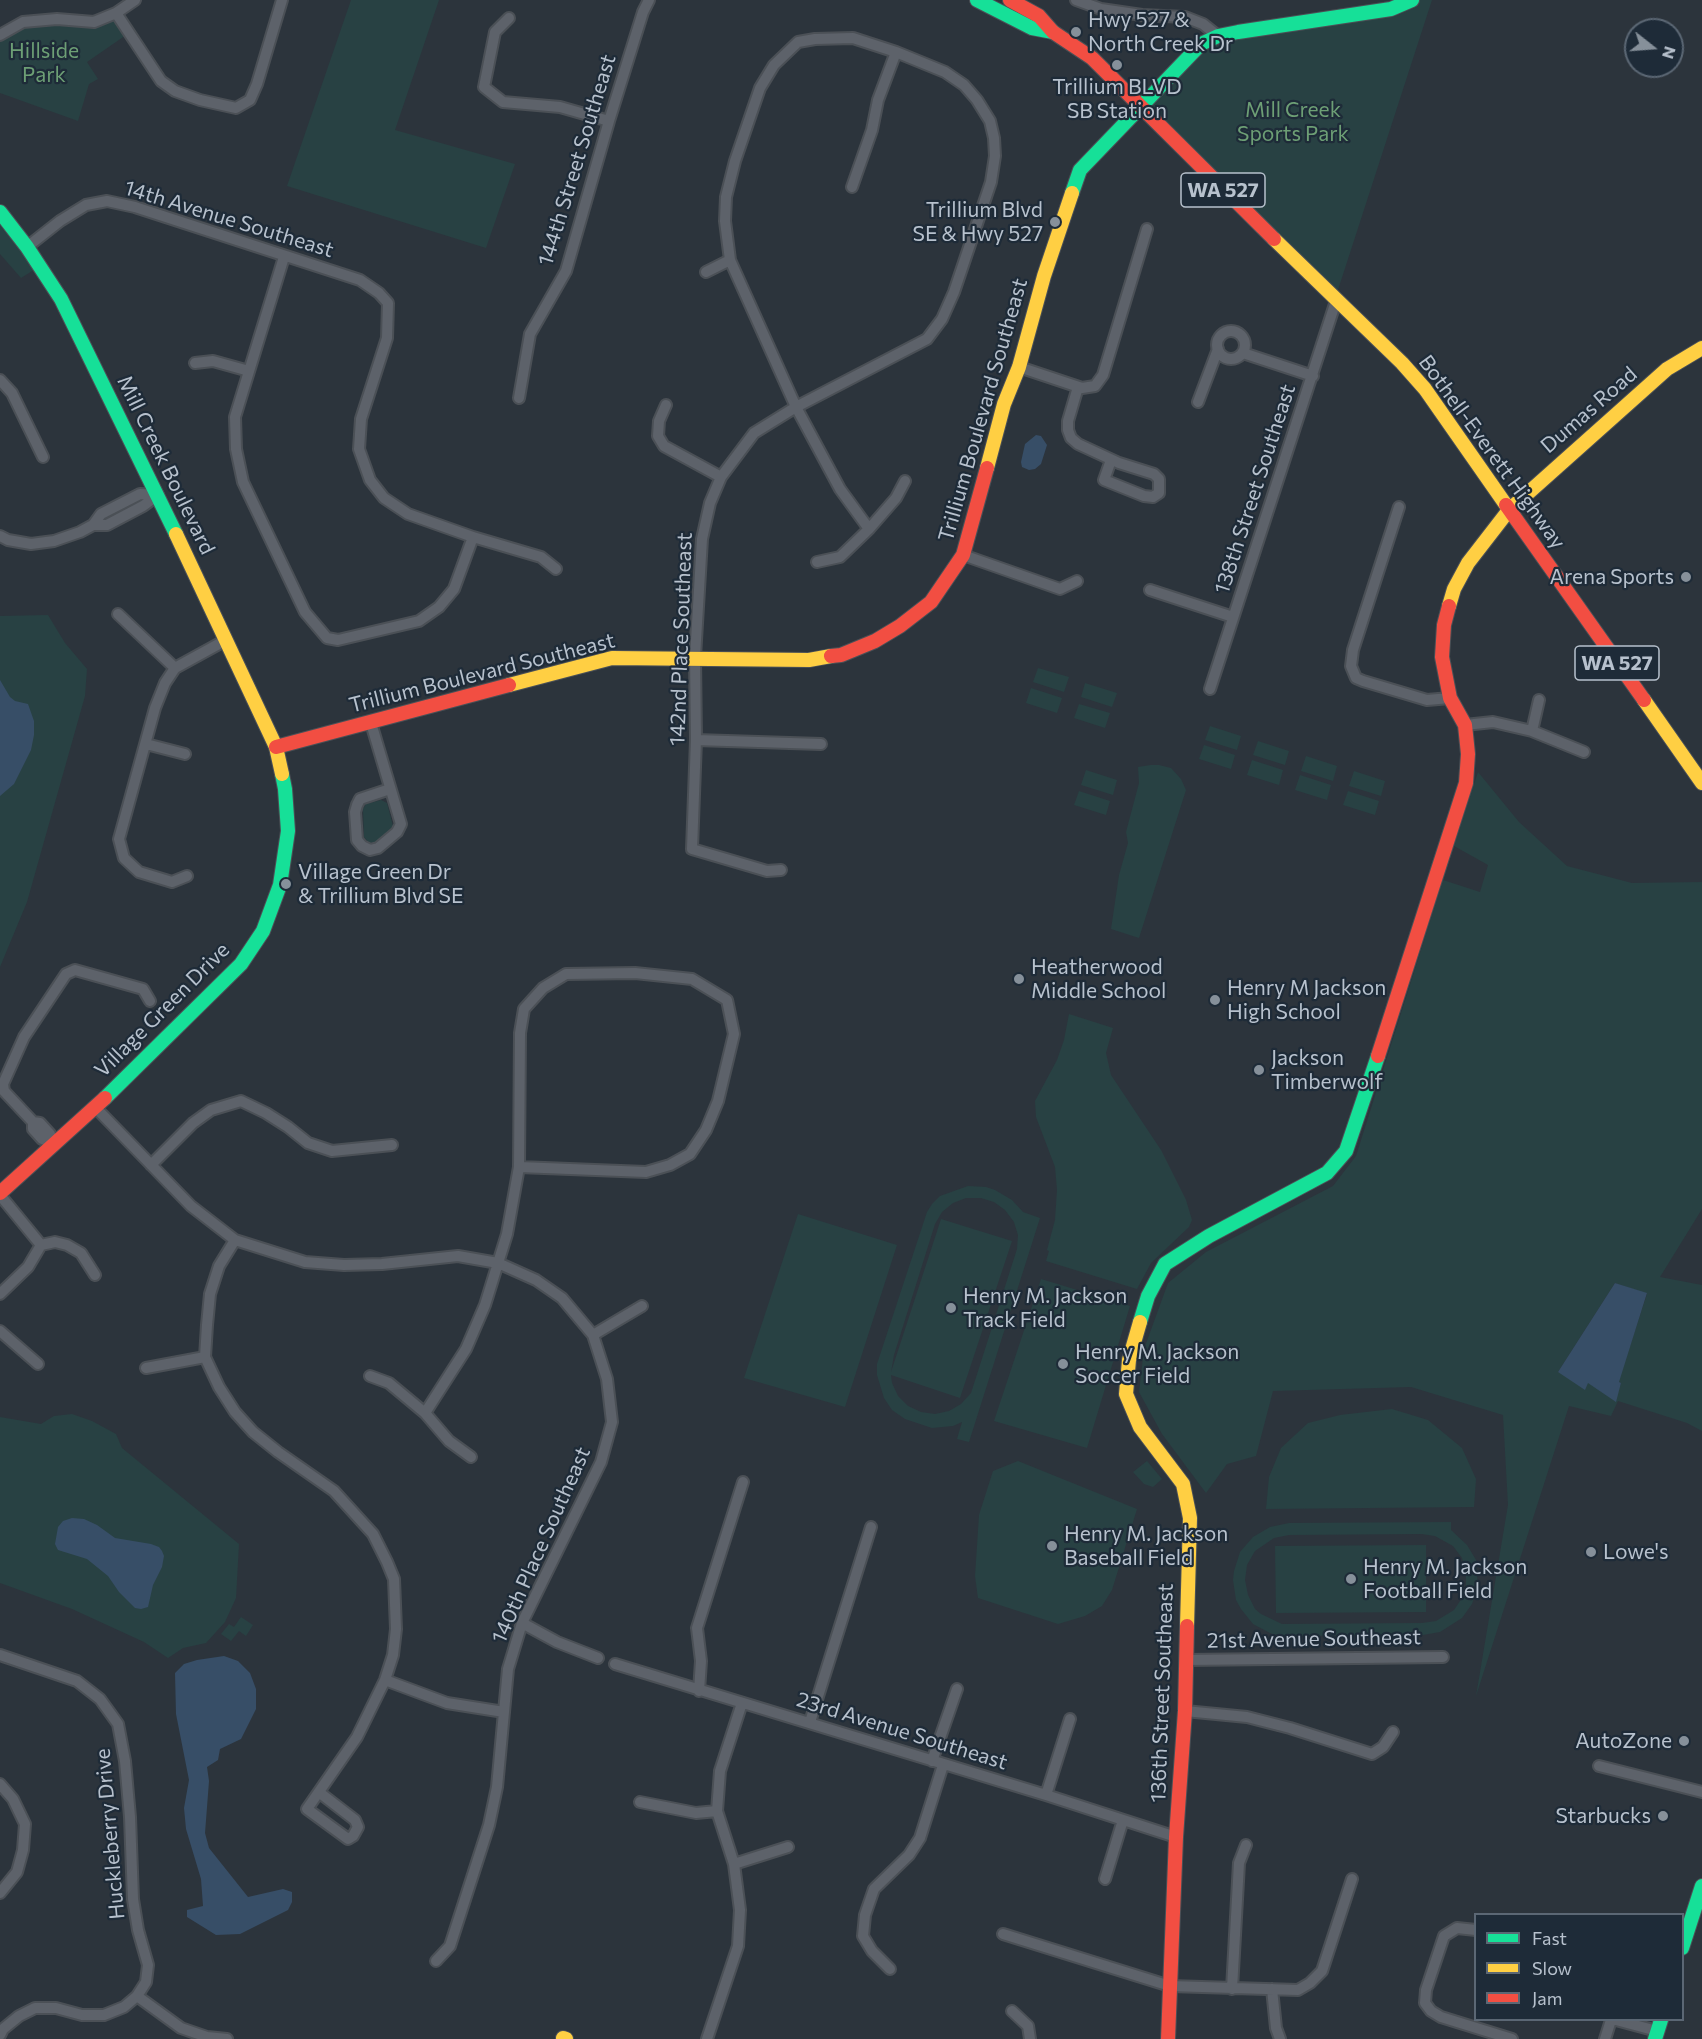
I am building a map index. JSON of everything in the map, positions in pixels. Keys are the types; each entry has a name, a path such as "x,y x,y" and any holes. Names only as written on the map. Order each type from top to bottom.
{"street":[{"path":"0,35 23,22 57,19 94,22 116,13 135,0"},
{"path":"116,13 161,81 175,91 200,100 236,108 250,100 257,84 282,0"},
{"name":"144th Street Southeast","path":"519,398 530,334 566,271 609,121 643,12 649,0"},
{"name":"Bothell-Everett Highway","path":"977,0 1032,28 1053,32"},
{"name":"Bothell-Everett Highway","path":"1010,0 1039,16 1053,32 1092,58 1336,301 1402,363 1425,389 1702,783"},
{"path":"1076,0 1101,9 1142,15 1185,16 1203,24 1218,36 1391,9 1412,0"},
{"path":"508,18 495,32 484,87 503,102 560,107 609,121"},
{"name":"Trillium Boulevard Southeast","path":"276,747 612,658 695,657 809,660 841,655 875,641 932,602 963,555 1004,404 1019,368 1044,276 1080,170 1194,50 1218,36"},
{"path":"852,187 872,130 878,100 896,52 852,38 798,42 774,65 760,88 735,161 726,197 725,221 730,260 796,407 840,489 869,529"},
{"name":"142nd Place Southeast","path":"781,870 767,871 692,849 696,740 695,657 702,539 710,503 721,477 754,433 773,419 927,339 942,319 954,291 991,182 995,156 990,121 964,85 945,72 896,52"},
{"name":"14th Avenue Southeast","path":"27,247 60,220 86,205 107,201 135,207 360,280 379,293 388,303 387,338 361,419 358,449 370,480 384,498 408,513 473,537"},
{"name":"Mill Creek Boulevard","path":"0,212 27,247 61,299 158,495 276,747"},
{"path":"1019,368 1078,387 1095,386 1103,375 1147,229"},
{"path":"284,257 235,417 236,449 243,482 305,612 327,638 351,638 419,621 439,607 454,589 473,537 541,557 556,569"},
{"path":"706,272 730,260"},
{"name":"138th Street Southeast","path":"1209,689 1336,301"},
{"path":"1198,402 1218,349 1218,340 1227,332 1233,331 1244,339 1243,353 1236,358 1227,358 1218,349"},
{"name":"Dumas Road","path":"1509,510 1667,369 1702,348"},
{"path":"1243,353 1313,376"},
{"path":"195,363 213,361 249,371"},
{"path":"0,380 12,393 43,456"},
{"path":"1078,387 1068,421 1071,438 1077,444 1111,460 1154,474 1159,479 1159,493 1153,497 1144,495 1104,480 1111,460"},
{"path":"666,405 659,421 658,436 664,446 721,477"},
{"path":"817,562 840,556 869,529 896,498 905,481"},
{"path":"0,536 8,540 31,544 54,541 93,525 107,525 143,507 158,495"},
{"path":"1399,507 1353,650 1351,666 1356,678 1363,681 1427,700 1450,698"},
{"name":"136th Street Southeast","path":"1168,2039 1176,1837 1185,1711 1190,1518 1183,1484 1140,1427 1126,1394 1129,1360 1149,1296 1166,1264 1209,1236 1327,1173 1346,1151 1466,783 1468,754 1465,725 1450,698 1442,657 1444,625 1454,589 1468,563 1509,510"},
{"path":"963,555 1060,589 1077,581"},
{"path":"1150,590 1233,617"},
{"path":"118,614 176,668"},
{"path":"187,876 172,882 139,872 128,863 122,854 119,838 155,708 165,683 176,668 226,640"},
{"path":"1532,731 1539,700"},
{"path":"1465,725 1493,722 1532,731 1584,752"},
{"path":"371,723 401,824 397,832 378,848 370,849 362,846 357,840 355,812 357,805 360,800 390,789"},
{"path":"696,740 821,744"},
{"path":"146,744 185,754"},
{"name":"Village Green Drive","path":"0,1194 95,1107 241,964 263,931 280,885 288,831 285,789 276,747"},
{"path":"54,1144 42,1139 33,1129 33,1122 4,1091 3,1084 24,1037 66,974 75,969 143,989 150,1001"},
{"path":"425,1413 466,1349 485,1305 507,1234 519,1167 520,1033 524,1009 543,988 566,974 635,973 692,979 727,1000 734,1034 718,1101 706,1130 690,1154 670,1165 646,1172 519,1167"},
{"path":"151,1165 193,1123 211,1110 241,1101 266,1113 308,1143 332,1151 392,1145"},
{"path":"95,1107 191,1206 235,1240 305,1262 344,1265 382,1264 458,1256 498,1263 536,1280 561,1298 593,1335 642,1306"},
{"path":"0,1194 42,1245"},
{"path":"235,1240 219,1266 210,1294 205,1357 219,1387 235,1412 253,1432 333,1491 372,1534 394,1579 396,1629 393,1655 386,1680 357,1737 307,1809 348,1839 353,1836 358,1827 355,1820 320,1793"},
{"path":"0,1294 28,1267 42,1245 56,1242 67,1245 81,1254 95,1275"},
{"path":"0,1330 38,1364"},
{"name":"140th Place Southeast","path":"436,1961 450,1946 489,1825 497,1787 508,1669 522,1623 602,1462 612,1422 607,1379 593,1335"},
{"path":"146,1368 205,1357"},
{"path":"370,1376 389,1383 425,1413 449,1441 471,1457"},
{"path":"699,1691 701,1661 697,1628 743,1482"},
{"path":"810,1722 871,1527"},
{"path":"522,1623 557,1642 598,1658"},
{"name":"Huckleberry Drive","path":"0,1655 77,1681 100,1699 118,1724 125,1761 129,1806 133,1899 138,1930 148,1965 146,1982 137,1996"},
{"name":"21st Avenue Southeast","path":"1186,1660 1443,1657"},
{"name":"23rd Avenue Southeast","path":"615,1664 699,1691 810,1722 1176,1837"},
{"path":"386,1680 447,1703 504,1712"},
{"path":"932,1761 957,1689"},
{"path":"707,2039 738,1946 740,1910 734,1864 717,1811 720,1771 742,1703"},
{"path":"1185,1711 1247,1717 1372,1754 1383,1747 1393,1732"},
{"path":"1046,1795 1070,1719"},
{"path":"890,1969 872,1951 863,1936 865,1914 874,1889 909,1855 920,1838 944,1765"},
{"path":"1599,1766 1702,1792"},
{"path":"0,1784 13,1799 25,1824 23,1851 17,1872 0,1893"},
{"path":"640,1802 696,1814 717,1811"},
{"path":"1105,1880 1123,1820"},
{"path":"1232,1989 1239,1863 1246,1845"},
{"path":"734,1864 788,1847"},
{"path":"1003,1934 1170,1986 1298,1990 1310,1983 1322,1971 1352,1879"},
{"path":"1684,1944 1702,1886"},
{"path":"1474,1930 1457,1928 1444,1936 1426,1990 1425,2003 1431,2012 1441,2017 1512,2039"},
{"path":"1272,1989 1276,2028 1280,2039"},
{"path":"0,2035 3,2029 19,2016 35,2008 56,2008 82,2015 104,2015 124,2007 137,1996 181,2028 207,2037 227,2039"},
{"path":"1012,2011 1028,2026 1030,2039"},
{"path":"1605,2039 1610,2021"},
{"path":"1624,2021 1658,2030"}],"green space":[{"path":"351,0 439,0 395,130 515,164 486,248 287,186"},
{"name":"Mill Creek Sports Park","path":"1414,0 1432,0 1336,296 1145,107 1202,46"},
{"name":"Hillside Park","path":"116,13 129,33 87,62 98,79 89,84 78,121 0,93 0,35 23,22 94,22"},
{"path":"0,212 40,266 21,278 0,254"},
{"path":"48,615 65,643 87,669 85,696 27,902 0,967 0,616"},
{"path":"1038,668 1069,677 1064,692 1033,682"},
{"path":"1085,683 1117,693 1112,707 1081,697"},
{"path":"1031,688 1062,698 1057,713 1026,703"},
{"path":"1079,704 1110,713 1105,728 1074,718"},
{"path":"1210,726 1241,736 1237,750 1205,740"},
{"path":"1258,741 1289,751 1285,765 1253,755"},
{"path":"1204,745 1235,755 1231,769 1199,759"},
{"path":"1306,756 1337,766 1333,781 1301,771"},
{"path":"1252,760 1283,770 1279,785 1247,775"},
{"path":"1151,765 1171,768 1181,779 1186,790 1139,938 1111,929 1119,875 1128,843 1126,832 1139,783 1138,767"},
{"path":"1086,770 1117,780 1113,795 1081,785"},
{"path":"1354,771 1385,781 1381,796 1349,786"},
{"path":"1478,772 1519,822 1567,866 1632,883 1702,882 1702,1209 1660,1277 1702,1285 1702,1431 1687,1423 1618,1401 1611,1416 1569,1406 1476,1696 1508,1505 1503,1415 1411,1387 1273,1391 1256,1456 1227,1464 1206,1493 1162,1434 1139,1392 1144,1349 1168,1283 1206,1252 1333,1186 1356,1156 1443,880 1480,892 1488,865 1454,846","holes":["1615,1283 1647,1294 1618,1382 1621,1383 1615,1401 1588,1382 1558,1372"]},
{"path":"1300,775 1331,785 1327,800 1295,790"},
{"path":"1079,791 1110,801 1106,815 1074,805"},
{"path":"1348,791 1379,801 1375,815 1343,805"},
{"path":"381,800 387,803 393,826 378,842 369,843 364,837 363,809 366,804"},
{"path":"1069,1014 1113,1028 1106,1053 1111,1075 1161,1150 1186,1200 1192,1220 1189,1227 1151,1263 1137,1289 1046,1261 1055,1220 1057,1190 1055,1167 1036,1117 1035,1101 1057,1060"},
{"path":"968,1186 986,1187 1012,1200 1023,1212 1040,1218 969,1442 957,1439 962,1422 953,1426 932,1428 905,1419 892,1410 884,1398 877,1375 877,1364 927,1212 940,1196","holes":["966,1198 981,1198 994,1202 1005,1210 1014,1222 1018,1235 1017,1249 971,1393 961,1404 949,1411 935,1414 921,1412 908,1406 898,1396 891,1375 960,1398 1012,1241 941,1219 891,1372 894,1355 935,1224 942,1212 953,1203"]},
{"path":"798,1214 897,1245 845,1407 744,1378"},
{"name":"Henry M. Jackson Soccer Field","path":"1041,1279 1130,1306 1087,1448 994,1421"},
{"path":"1392,1409 1428,1420 1462,1448 1476,1479 1474,1507 1266,1509 1269,1477 1281,1448 1308,1423 1340,1415"},
{"path":"72,1414 92,1421 116,1434 122,1448 239,1544 236,1598 225,1622 206,1643 183,1648 168,1658 144,1642 72,1609 0,1583 0,1417 41,1424 54,1416"},
{"name":"Henry M. Jackson Baseball Field","path":"1018,1461 1137,1509 1112,1590 1102,1606 1085,1616 1058,1624 978,1598 975,1576 979,1515 993,1471"},
{"path":"1147,1461 1162,1479 1153,1487 1144,1484 1133,1472"},
{"path":"1451,1522 1451,1530 1467,1545 1476,1560 1478,1587 1472,1604 1462,1618 1440,1632 1423,1635 1280,1636 1270,1633 1253,1624 1241,1609 1236,1600 1234,1571 1240,1552 1253,1537 1270,1527 1289,1523","holes":["1422,1534 1435,1536 1453,1546 1462,1558 1466,1571 1466,1585 1462,1598 1454,1610 1436,1621 1282,1624 1255,1609 1248,1595 1245,1580 1247,1565 1255,1551 1274,1538 1289,1535"]},
{"name":"Henry M. Jackson Football Field","path":"1426,1545 1426,1612 1276,1613 1275,1546"},
{"path":"241,1617 253,1625 246,1636 239,1631 231,1641 221,1634 229,1624 234,1627"}],"water":[{"path":"1036,435 1041,436 1047,445 1041,464 1029,470 1022,467 1021,462 1025,444"},
{"path":"0,680 10,697 15,701 28,704 34,721 34,735 31,750 14,784 0,796"},
{"path":"1615,1283 1647,1293 1619,1382 1621,1383 1616,1402 1588,1383 1585,1390 1558,1372"},
{"path":"72,1518 84,1519 97,1525 115,1538 159,1547 164,1556 162,1567 153,1585 148,1607 135,1608 119,1592 108,1576 87,1559 58,1550 55,1544 58,1527 63,1521"},
{"path":"224,1656 238,1661 250,1673 256,1689 256,1709 241,1739 220,1749 218,1760 207,1767 209,1781 205,1833 209,1848 248,1897 283,1889 292,1892 292,1902 288,1910 240,1934 216,1935 187,1917 187,1910 203,1906 201,1879 186,1829 184,1808 189,1780 176,1714 175,1673 184,1664"}],"traffic: fast":[{"path":"977,0 1032,28 1053,32"},
{"path":"1072,193 1080,170 1201,44 1218,36 1238,32 1391,9 1412,0"},
{"path":"0,212 27,247 61,299 176,534"},
{"path":"105,1098 241,964 263,931 280,885 288,831 282,774"},
{"path":"1140,1322 1148,1296 1165,1264 1209,1236 1327,1173 1346,1151 1378,1056"},
{"path":"1684,1942 1702,1886"},
{"path":"1655,2039 1661,2021"}],"traffic: slow":[{"path":"987,468 1004,404 1019,367 1044,276 1072,193"},
{"path":"1274,239 1402,363 1425,389 1506,505"},
{"path":"1449,606 1454,589 1468,563 1509,510 1667,369 1702,348"},
{"path":"176,534 276,747 282,774"},
{"path":"509,685 612,658 809,660 831,656"},
{"path":"1644,700 1702,783"},
{"path":"1140,1322 1129,1360 1126,1394 1140,1427 1183,1484 1190,1518 1187,1626"}],"traffic: jam":[{"path":"1010,0 1039,16 1053,32 1092,58 1274,239"},
{"path":"831,656 841,655 875,641 900,626 931,602 963,555 987,468"},
{"path":"1506,505 1644,700"},
{"path":"1378,1056 1466,783 1468,754 1465,725 1450,698 1442,657 1444,625 1449,606"},
{"path":"276,747 509,685"},
{"path":"0,1193 105,1098"},
{"path":"1168,2039 1176,1837 1185,1711 1187,1626"}],"place":[{"name":"Hwy 527 & North Creek Dr","path":"1076,32"},
{"name":"Trillium BLVD SB Station","path":"1117,65"},
{"name":"Trillium Blvd SE & Hwy 527","path":"1055,222"},
{"name":"Arena Sports","path":"1686,577"},
{"name":"Village Green Dr & Trillium Blvd SE","path":"286,884"},
{"name":"Heatherwood Middle School","path":"1019,979"},
{"name":"Henry M Jackson High School","path":"1215,1000"},
{"name":"Jackson Timberwolf","path":"1259,1070"},
{"name":"Henry M. Jackson Track Field","path":"951,1308"},
{"name":"Henry M. Jackson Soccer Field","path":"1063,1364"},
{"name":"Henry M. Jackson Baseball Field","path":"1052,1546"},
{"name":"Lowe's","path":"1591,1552"},
{"name":"Henry M. Jackson Football Field","path":"1351,1579"},
{"name":"AutoZone","path":"1684,1741"},
{"name":"Starbucks","path":"1663,1816"}]}
